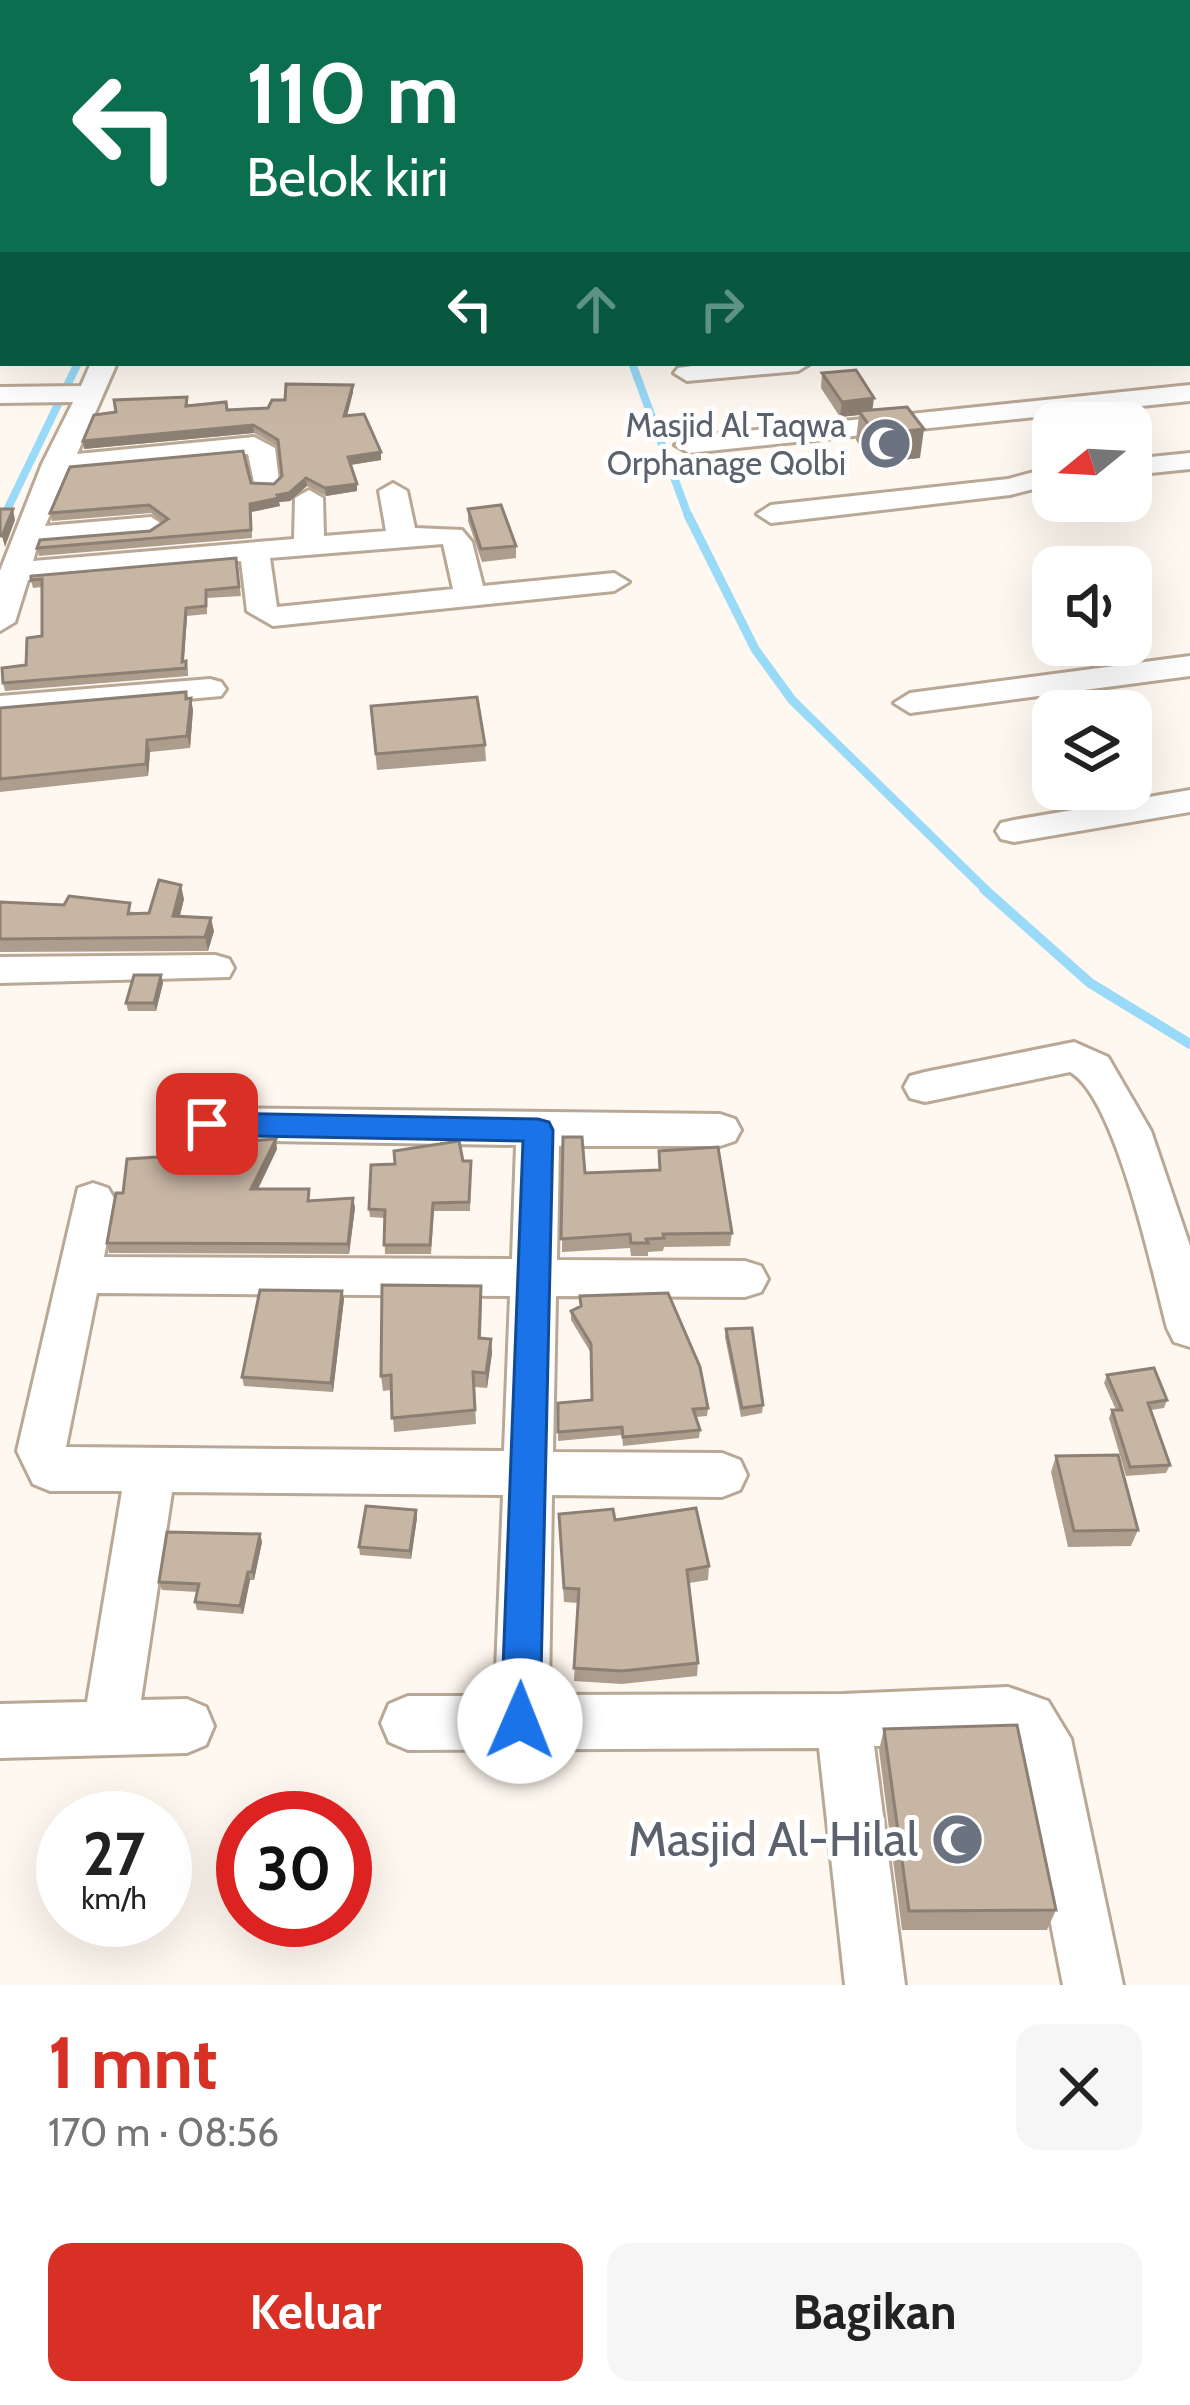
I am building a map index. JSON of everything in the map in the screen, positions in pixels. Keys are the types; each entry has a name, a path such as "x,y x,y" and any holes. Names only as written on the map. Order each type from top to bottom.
{"street":[{"path":"1,612 56,464 71,394 101,366"},
{"path":"687,374 768,366"},
{"path":"689,446 1190,393"},
{"path":"0,395 71,394"},
{"path":"56,464 254,445 261,448 265,481"},
{"path":"1152,465 1190,461"},
{"path":"771,514 1032,481"},
{"path":"393,491 402,537"},
{"path":"309,497 309,547"},
{"path":"26,536 151,526"},
{"path":"14,572 452,536 470,596"},
{"path":"255,553 262,611 273,617 614,582"},
{"path":"910,703 1190,666"},
{"path":"0,706 210,689"},
{"path":"1014,831 1190,801"},
{"path":"0,970 215,968"},
{"path":"925,1087 1074,1057 1094,1064 1131,1124 1190,1328"},
{"path":"207,1124 720,1130"},
{"path":"520,1721 538,1130"},
{"path":"93,1200 41,1451 50,1469 722,1475"},
{"path":"78,1275 746,1279"},
{"path":"110,1727 150,1472"},
{"path":"408,1723 843,1721 1008,1714 1029,1720 1043,1739 1093,1985"},
{"path":"843,1721 875,1985"},
{"path":"0,1731 187,1726"}],"building":[{"path":"856,370 874,398 842,402 822,373"},
{"path":"286,384 353,385 344,416 364,414 381,452 348,457 357,484 325,488 306,478 289,493 277,495 279,498 250,504 251,530 37,548 40,540 150,531 168,519 149,505 50,513 70,467 243,451 251,483 274,484 282,476 278,440 253,425 83,441 94,415 116,412 114,400 187,397 186,406 226,402 227,410 268,408 272,400 285,400"},
{"path":"907,407 924,429 875,434 859,411"},
{"path":"501,505 516,546 481,549 468,509"},
{"path":"0,509 13,509 2,536 0,536"},
{"path":"236,558 239,587 206,590 206,606 186,608 182,662 186,661 186,668 3,683 2,668 26,665 27,638 42,636 42,579 31,580 31,576"},
{"path":"186,692 186,699 191,698 187,736 147,740 146,764 0,779 0,708"},
{"path":"477,697 485,745 376,754 371,706"},
{"path":"159,880 181,885 173,916 211,918 205,937 0,939 0,902 64,905 69,896 130,903 128,914 149,913"},
{"path":"134,975 161,975 154,1003 126,1003"},
{"path":"563,1137 582,1137 585,1173 660,1170 659,1151 718,1147 732,1233 663,1234 664,1238 646,1239 648,1243 631,1243 630,1234 561,1239"},
{"path":"276,1139 251,1189 309,1189 308,1201 353,1198 348,1244 107,1243 116,1193 123,1193 127,1159 189,1155 187,1145"},
{"path":"459,1141 463,1161 471,1161 469,1202 433,1203 430,1245 384,1245 385,1210 369,1209 371,1165 395,1164 394,1151"},
{"path":"382,1285 481,1286 479,1338 491,1339 486,1373 473,1372 475,1410 392,1418 391,1375 381,1376"},
{"path":"260,1290 342,1291 331,1383 242,1377"},
{"path":"668,1293 700,1367 708,1408 693,1409 700,1430 623,1437 622,1427 558,1432 558,1403 592,1400 591,1344 571,1311 581,1306 580,1296"},
{"path":"752,1328 763,1405 742,1408 726,1329"},
{"path":"1154,1368 1167,1400 1148,1403 1170,1465 1130,1467 1112,1410 1122,1410 1107,1375"},
{"path":"1118,1455 1138,1530 1074,1531 1056,1456"},
{"path":"366,1506 416,1510 410,1551 359,1547"},
{"path":"696,1508 709,1566 687,1570 698,1663 622,1671 574,1668 579,1589 564,1588 559,1514 613,1509 615,1520"},
{"path":"167,1532 260,1534 240,1606 195,1602 199,1584 159,1582"},
{"name":"Masjid Al-Hilal","path":"1017,1725 1056,1910 909,1911 884,1729"}],"waterway":[{"path":"0,513 6,512 77,366"},
{"path":"633,366 689,518"},
{"path":"688,515 755,649 792,700 988,892"},
{"path":"984,889 1090,983 1190,1044"}],"place":[{"name":"Masjid Al Taqwa Orphanage Qolbi","path":"885,444"},
{"name":"Masjid Al-Hilal","path":"957,1839"}],"route":[{"path":"207,1124 538,1130 520,1721"}]}
